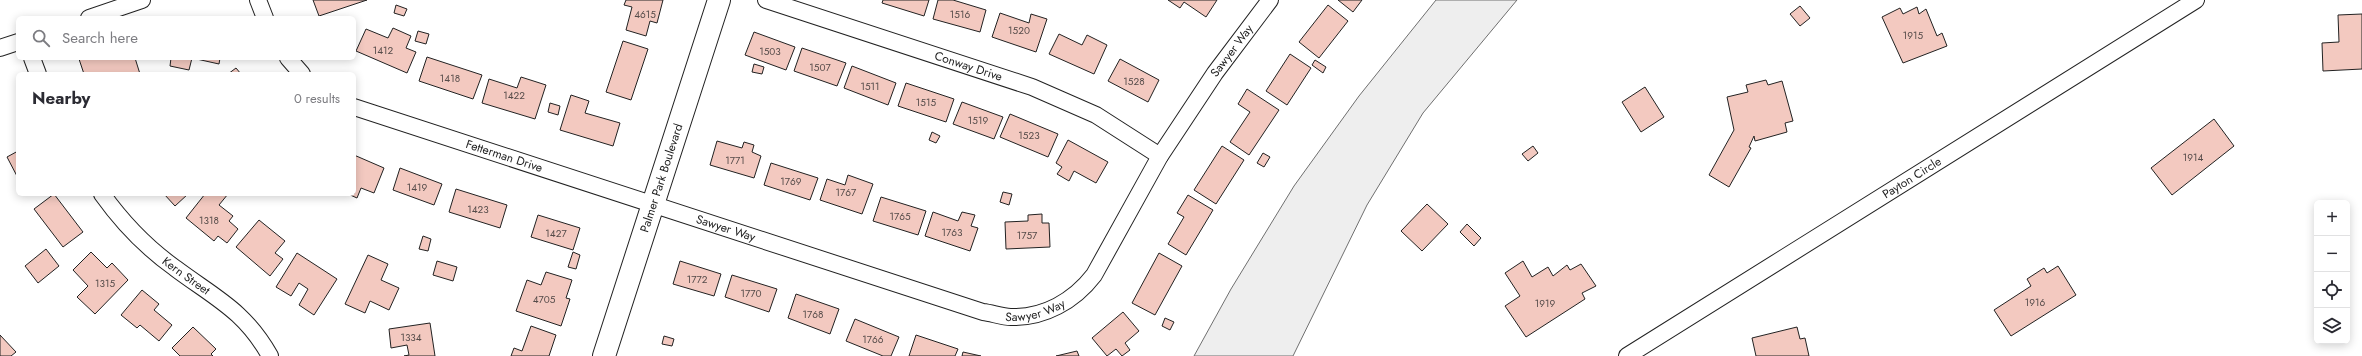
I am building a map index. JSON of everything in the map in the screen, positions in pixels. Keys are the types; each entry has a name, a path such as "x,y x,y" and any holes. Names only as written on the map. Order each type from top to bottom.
{"main road":[{"name":"Palmer Park Boulevard","path":"604,356 719,0"}],"street":[{"path":"95,16 142,0"},
{"path":"258,0 264,16"},
{"name":"Conway Drive","path":"766,0 1032,87 1096,115 1160,156"},
{"name":"Sawyer Way","path":"654,205 983,312 1010,317 1030,315 1064,303 1082,290 1094,275 1160,156 1215,73 1270,0"},
{"name":"Payton Circle","path":"1627,356 2196,0"},
{"path":"0,48 16,43"},
{"path":"33,60 37,72"},
{"path":"290,60 300,72"},
{"name":"Fetterman Drive","path":"356,108 654,205"},
{"name":"Kern Street","path":"104,196 134,231 158,254 223,300 241,316 270,356"}],"shaded area":[{"path":"1436,0 1517,0 1423,113 1367,205 1293,356 1194,356 1231,289 1294,186 1359,96"}],"building":[{"path":"313,0 367,0 319,16"},
{"path":"626,0 663,0 657,23 650,21 646,36 626,30 632,7 624,5"},
{"path":"883,0 929,0 924,16 882,3"},
{"path":"938,0 953,0 986,10 980,32 933,19"},
{"path":"1168,0 1217,0 1206,17 1184,2 1180,8"},
{"path":"1338,0 1362,0 1353,12"},
{"path":"396,5 407,9 404,16 394,13"},
{"path":"1328,5 1348,21 1319,58 1299,42"},
{"path":"1800,6 1810,18 1800,26 1790,14"},
{"path":"1917,7 1919,14 1926,9 1937,36 1942,33 1947,46 1903,63 1882,17 1900,8 1903,14"},
{"path":"1000,13 1029,23 1031,14 1047,19 1036,52 992,37"},
{"path":"2362,14 2362,69 2323,71 2322,43 2339,42 2338,15"},
{"path":"393,28 411,36 406,48 416,52 407,73 356,51 366,29 388,38"},
{"path":"418,31 429,34 426,44 415,41"},
{"path":"754,32 795,47 786,70 745,55"},
{"path":"1059,34 1082,45 1087,35 1107,45 1094,74 1049,54"},
{"path":"623,41 648,49 631,100 606,92"},
{"path":"802,48 846,63 837,86 794,71"},
{"path":"1290,54 1311,68 1287,105 1266,91"},
{"path":"427,57 482,75 473,99 419,81"},
{"path":"1120,59 1159,80 1148,102 1108,81"},
{"path":"79,60 136,60 139,72 83,72"},
{"path":"171,60 192,60 189,70 170,66"},
{"path":"201,60 220,60 219,64"},
{"path":"1315,60 1326,67 1323,73 1312,65"},
{"path":"754,64 764,67 762,74 752,72"},
{"path":"852,66 896,83 888,105 844,88"},
{"path":"236,68 239,72 231,72"},
{"path":"521,77 546,85 535,119 482,103 489,79 517,88"},
{"path":"1766,80 1768,85 1782,81 1793,121 1785,123 1787,132 1755,141 1754,136 1749,147 1751,148 1729,187 1709,175 1734,130 1727,97 1748,92 1746,85"},
{"path":"906,83 954,99 946,122 898,106"},
{"path":"1645,87 1664,117 1641,132 1622,102"},
{"path":"1247,89 1279,110 1249,155 1230,142 1250,112 1238,104"},
{"path":"571,95 589,101 585,113 620,123 613,146 560,130"},
{"path":"962,102 1003,117 994,139 953,124"},
{"path":"550,103 560,106 558,115 548,112"},
{"path":"1010,114 1058,134 1048,157 1000,137"},
{"path":"2214,119 2234,146 2172,195 2151,168"},
{"path":"932,132 940,136 936,143 929,140"},
{"path":"1068,140 1108,162 1096,183 1074,171 1069,181 1057,174 1062,167 1056,163"},
{"path":"717,141 742,148 744,142 754,145 752,152 761,156 754,178 710,165"},
{"path":"1222,146 1244,160 1216,204 1194,190"},
{"path":"1533,146 1538,153 1528,161 1522,154"},
{"path":"16,152 16,174 7,157"},
{"path":"1263,153 1270,157 1264,167 1257,163"},
{"path":"356,156 384,168 374,193 361,188 357,198 352,196 356,196"},
{"path":"771,163 818,178 810,200 764,185"},
{"path":"400,168 442,184 434,205 393,190"},
{"path":"848,175 873,184 862,214 820,200 827,179 845,185"},
{"path":"456,189 507,205 500,228 449,212"},
{"path":"1003,192 1012,194 1009,205 1000,202"},
{"path":"1188,195 1213,210 1186,255 1168,244 1184,217 1177,213"},
{"path":"51,196 56,196 83,232 63,247 34,209"},
{"path":"166,196 186,196 175,206"},
{"path":"203,196 226,196 219,205 233,216 229,221 238,229 227,243 218,236 214,241 186,218"},
{"path":"881,197 926,211 918,235 873,221"},
{"path":"1427,204 1448,224 1422,251 1401,231"},
{"path":"933,212 958,221 962,212 975,215 971,226 978,228 970,251 925,236"},
{"path":"1042,214 1042,223 1049,223 1050,247 1006,249 1005,222 1028,221 1028,215"},
{"path":"538,215 580,228 573,250 531,237"},
{"path":"259,220 285,241 275,253 283,259 270,276 236,247"},
{"path":"1467,224 1481,238 1474,246 1460,232"},
{"path":"423,236 431,239 428,251 419,249"},
{"path":"46,249 59,266 38,283 25,266"},
{"path":"91,252 107,268 112,263 128,280 95,314 77,297 88,286 73,270"},
{"path":"573,252 580,255 576,269 568,267"},
{"path":"297,253 337,279 314,315 299,305 308,289 299,283 291,296 276,287"},
{"path":"1159,253 1182,266 1155,315 1132,303"},
{"path":"368,255 388,264 381,280 399,288 389,310 370,301 365,313 345,304"},
{"path":"437,261 457,267 453,281 433,275"},
{"path":"680,261 721,274 714,296 673,284"},
{"path":"1523,261 1532,277 1548,267 1553,276 1567,265 1570,270 1581,264 1596,286 1582,293 1585,299 1526,337 1505,306 1520,296 1505,273"},
{"path":"2058,266 2076,295 2011,336 1994,310 2031,286 2027,279 2044,268 2047,273"},
{"path":"546,272 572,280 566,298 570,299 561,326 516,311 527,280 541,285"},
{"path":"732,275 777,289 769,312 725,297"},
{"path":"142,290 159,304 154,310 172,325 159,341 140,325 137,328 121,315"},
{"path":"796,294 839,309 830,334 788,318"},
{"path":"1123,312 1139,331 1125,343 1130,350 1122,356 1116,349 1107,356 1092,338"},
{"path":"1165,318 1174,322 1170,330 1162,326"},
{"path":"855,319 899,337 891,356 883,356 846,341"},
{"path":"430,323 435,356 404,356 409,355 407,345 391,348 389,329"},
{"path":"531,326 556,335 549,356 511,356 514,348 522,351"},
{"path":"193,327 216,349 211,354 213,356 180,356 172,348"},
{"path":"1797,327 1800,339 1805,338 1809,356 1756,356 1752,338"},
{"path":"0,335 16,352 11,356 0,356"},
{"path":"916,335 958,349 955,356 909,356"},
{"path":"664,336 674,339 672,346 662,344"},
{"path":"1077,351 1079,356 1056,356"},
{"path":"963,352 981,356 962,356"}]}
